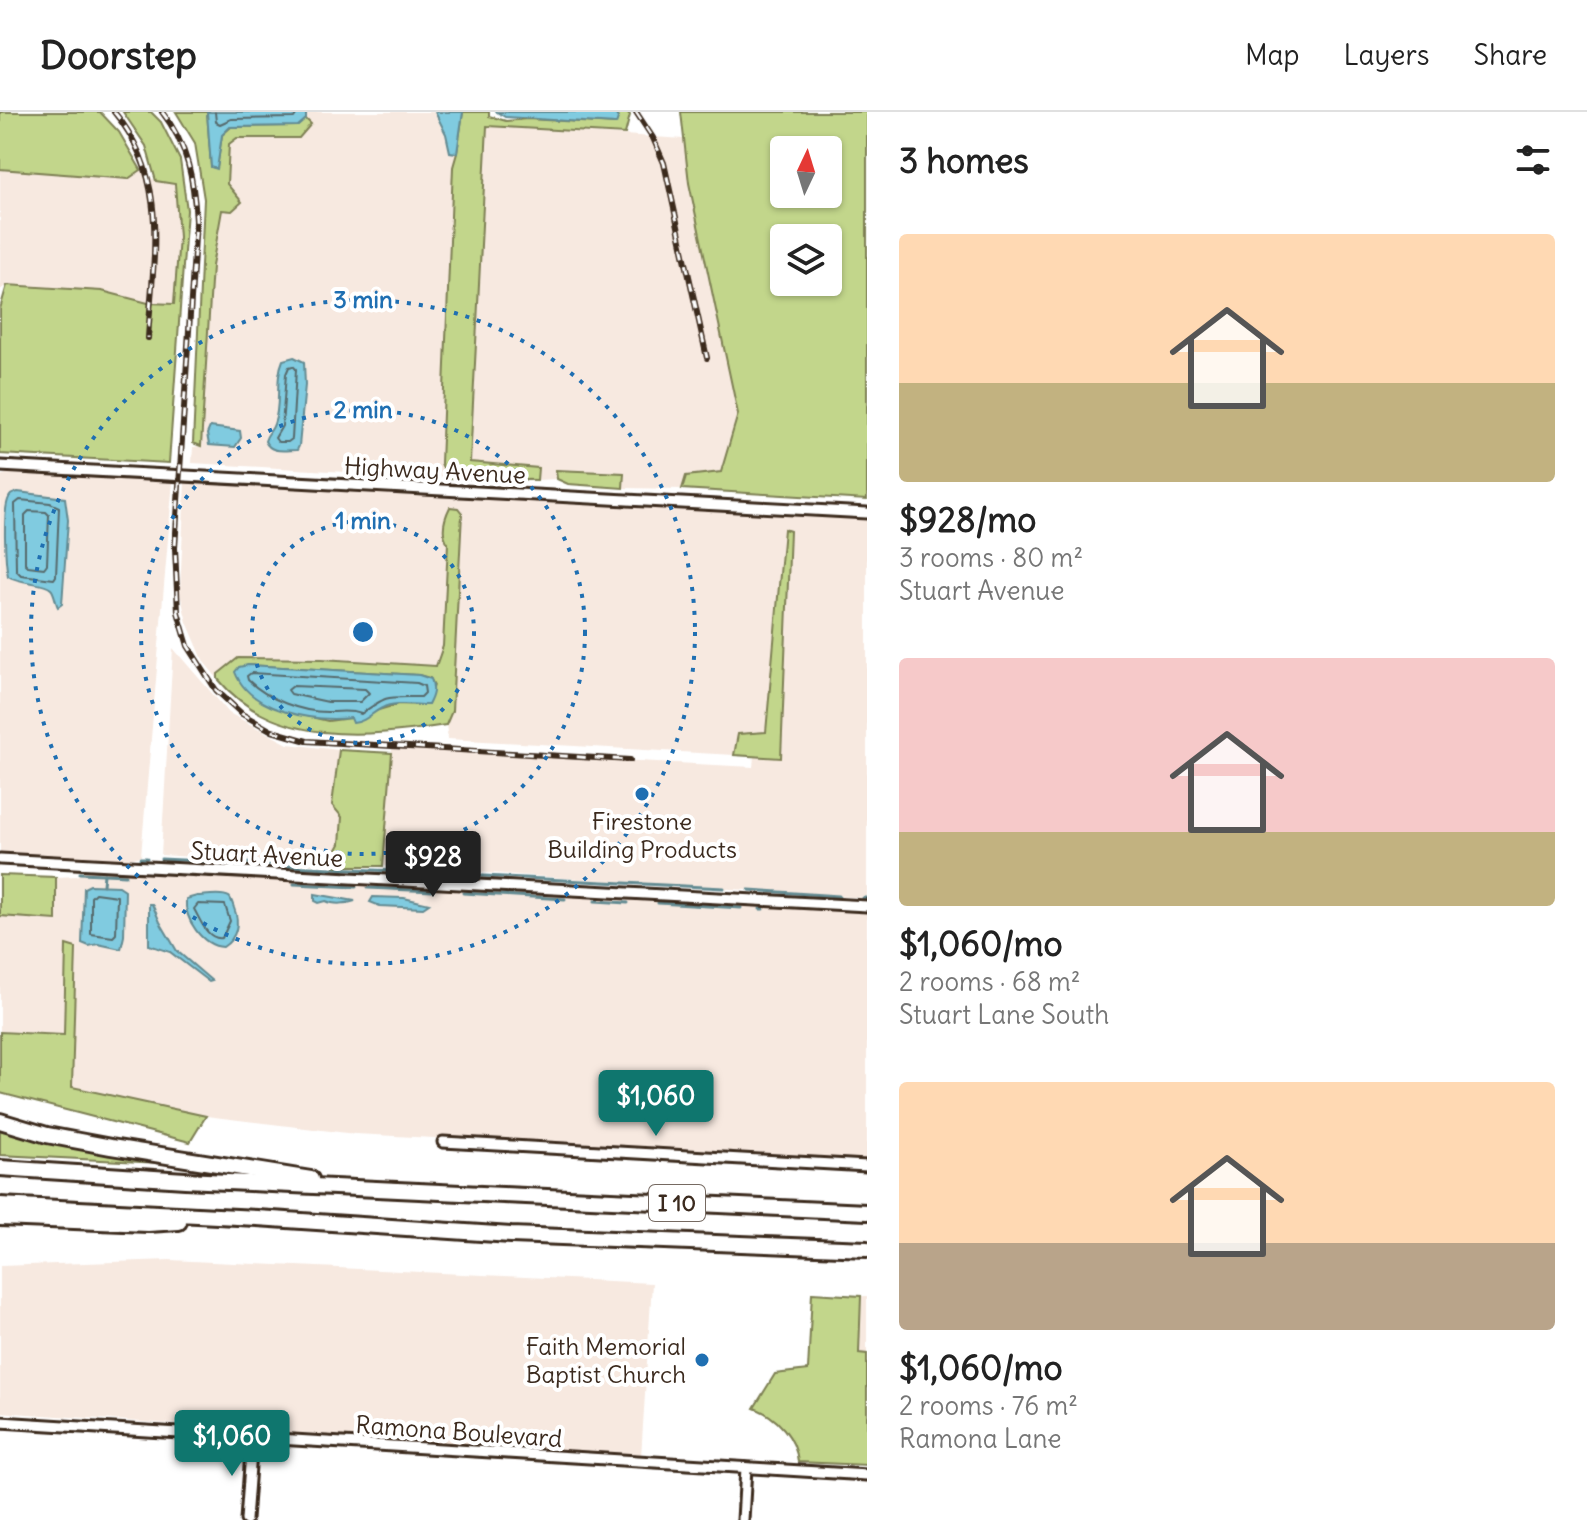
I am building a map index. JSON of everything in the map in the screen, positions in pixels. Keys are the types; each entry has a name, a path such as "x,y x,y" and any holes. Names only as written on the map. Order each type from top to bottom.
{"highway":[{"path":"0,1121 47,1135 303,1177 342,1188"},
{"name":"I 10","path":"0,1168 342,1188 867,1212"},
{"name":"I 10","path":"0,1205 511,1235 867,1249"},
{"path":"0,1218 148,1224 257,1218"}],"street":[{"name":"Highway Avenue","path":"0,466 867,513"},
{"name":"Stuart Avenue","path":"0,859 867,906"},
{"path":"443,1142 867,1166"},
{"name":"Ramona Boulevard","path":"0,1422 867,1475"},
{"path":"246,1520 252,1439"},
{"path":"743,1520 746,1468"}],"shaded area":[{"path":"306,112 435,112 446,134 450,152 457,153 453,167 441,463 447,478 192,463 193,447 201,446 212,266 222,210 232,211 227,184 229,144 237,138 299,138 311,124 306,119"},
{"path":"487,126 684,139 689,183 738,415 721,472 686,476 682,489 623,488 623,473 556,470 557,479 537,480 538,469 470,463"},
{"path":"0,169 128,179 141,170 156,181 175,184 179,237 174,305 148,303 102,291 7,285 0,290"},
{"path":"14,471 173,480 141,856 120,861 0,855 0,476"},
{"path":"185,482 867,518 867,898 383,866 392,748 753,767 754,756 781,758 784,530 766,732 738,734 734,755 448,739 446,725 452,711 462,514 443,536 448,543 443,646 436,666 322,659 218,673 218,679 204,662 187,622 180,593"},
{"path":"173,648 229,713 288,744 339,750 332,805 342,817 340,844 331,858 300,849 291,853 302,859 331,860 334,866 161,855"},
{"path":"83,869 867,911 867,1160 355,1134 206,1116 72,1087 76,948 66,946 64,1035 0,1032 0,916 56,920 56,877 77,876"},
{"path":"170,1260 652,1283 641,1457 0,1412 0,1266"},
{"path":"861,1296 867,1296 867,1354 859,1354"}],"green space":[{"path":"0,112 100,112 119,132 141,170 128,179 0,169"},
{"path":"123,112 151,112 161,122 180,160 187,210 169,463 0,454 0,309 7,285 102,291 148,303 174,304 179,237 175,184 156,181 146,146"},
{"path":"176,112 207,112 211,167 217,168 222,135 231,127 297,126 306,119 311,124 299,138 237,138 229,144 227,184 242,202 232,211 222,210 212,266 201,446 193,443 204,199 195,143"},
{"path":"463,112 489,112 489,116 506,121 527,119 615,124 618,118 614,112 630,115 625,134 487,126 470,462 538,468 537,480 447,478 441,463 453,167"},
{"path":"681,112 867,112 867,500 682,489 686,476 721,472 738,414 689,183"},
{"path":"556,470 624,473 623,488 568,484 557,479"},
{"path":"450,507 458,508 462,513 452,711 446,725 354,734 294,727 266,717 241,701 218,679 218,674 238,658 436,666 443,646 448,543 444,530","holes":["248,665 430,678 434,685 428,705 399,704 351,718 328,721 285,711 260,700"]},
{"path":"784,529 790,531 781,758 734,755 738,734 766,732"},
{"path":"339,750 392,753 383,866 334,866 331,860 340,844 342,817 332,805"},
{"path":"0,875 56,877 56,920 0,916"},
{"path":"66,945 76,948 72,1087 206,1116 190,1142 0,1093 0,1032 64,1035"},
{"path":"0,1128 161,1162 161,1163 0,1155"},
{"path":"812,1293 861,1296 859,1353 867,1354 867,1465 798,1462 794,1445 784,1429 770,1416 754,1408 775,1374 808,1370"}],"water":[{"path":"207,112 306,112 306,119 298,126 230,127 222,135 217,169 211,167"},
{"path":"435,112 463,112 457,153 450,152 446,134"},
{"path":"497,112 614,112 618,118 616,124 505,117"},
{"path":"294,357 304,362 299,446 297,450 278,450 265,441 278,409 280,368 283,360"},
{"path":"210,427 240,431 241,438 235,447 209,445 207,434"},
{"path":"18,492 65,498 68,520 62,604 58,607 48,587 8,576 6,507 10,495"},
{"path":"239,667 419,675 431,679 433,692 428,705 387,706 353,723 351,718 302,716 285,712 254,697 235,672"},
{"path":"293,851 318,852 331,860 292,856"},
{"path":"90,885 119,886 125,890 121,949 82,943 84,888"},
{"path":"315,894 355,901 319,903 315,901"},
{"path":"222,895 230,899 237,925 234,935 223,947 208,942 191,923 186,899"},
{"path":"373,897 404,898 429,904 423,908 380,906 370,902"},
{"path":"149,904 152,904 177,951 212,981 209,982 170,952 149,945"}],"waterway":[{"path":"140,858 147,858"},
{"path":"161,859 225,862"},
{"path":"246,863 269,864"},
{"path":"288,866 395,871"},
{"path":"80,873 126,875"},
{"path":"423,873 724,888"},
{"path":"103,885 104,874"},
{"path":"294,884 356,887"},
{"path":"368,888 433,891"},
{"path":"749,890 839,896"},
{"path":"463,893 565,899"},
{"path":"595,901 628,903"},
{"path":"658,903 741,908"}],"railway":[{"path":"114,112 132,138 144,164 151,192 154,249 148,338"},
{"path":"162,112 184,150 194,192 196,221 175,548 178,612 188,646 216,690 242,714 272,731 307,741 630,760"},
{"path":"636,112 664,163 707,358"}],"place":[{"name":"Firestone Building Products","path":"642,794"},
{"name":"Faith Memorial Baptist Church","path":"702,1360"}]}
